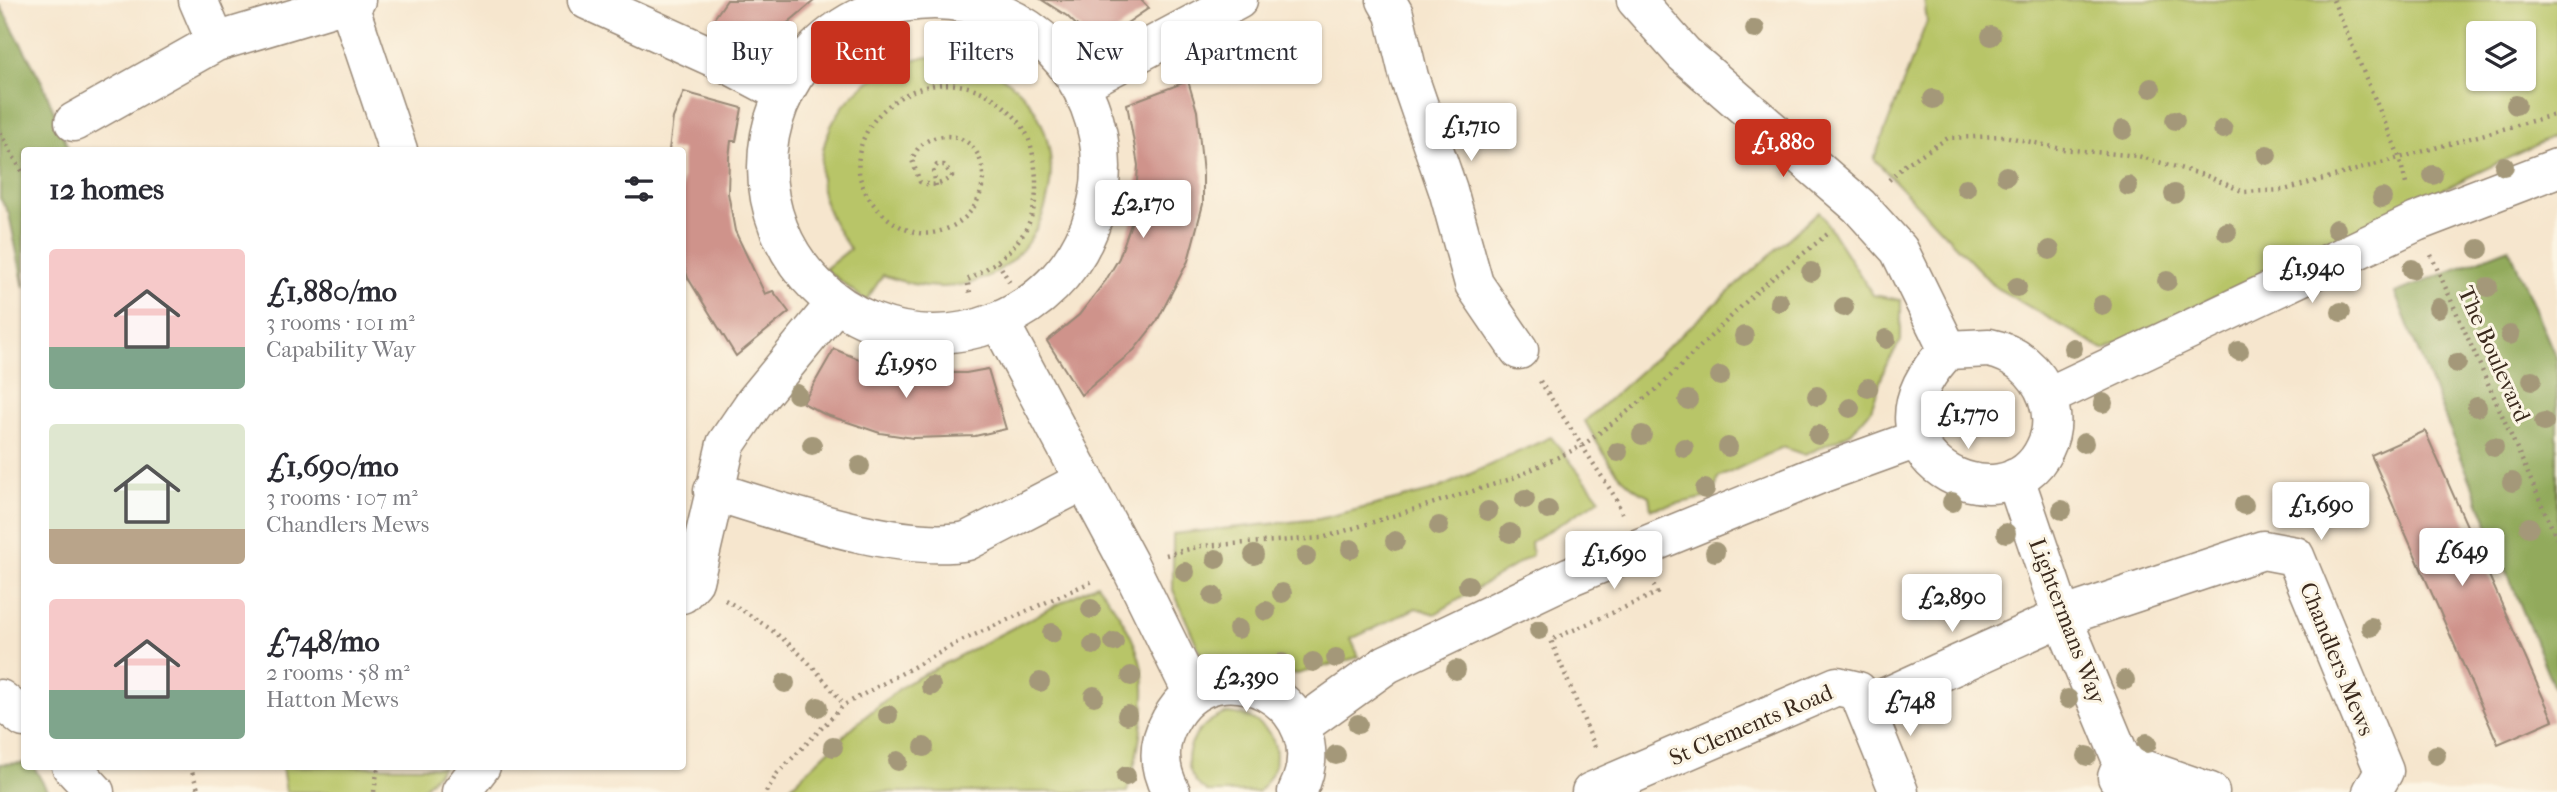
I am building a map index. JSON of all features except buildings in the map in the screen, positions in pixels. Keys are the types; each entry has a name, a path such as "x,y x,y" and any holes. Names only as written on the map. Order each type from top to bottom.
{"street":[{"path":"198,0 216,42"},
{"path":"587,0 728,64 783,93"},
{"path":"1052,48 1005,15 955,0 903,1 854,19 813,50 783,93 766,147 770,205 792,258 836,303 864,320 901,331 940,334 988,325 1024,308 1062,275 1089,232 1101,182 1098,132 1081,84"},
{"path":"1147,49 1238,0"},
{"path":"1386,0 1394,14 1409,77 1448,190 1474,285 1519,350"},
{"path":"1636,0 1684,54 1859,206 1899,250 1948,350"},
{"path":"74,122 216,42 352,1 397,147"},
{"path":"2047,397 2416,222 2557,167"},
{"path":"688,588 724,448 734,429 836,303"},
{"path":"988,325 1085,480 1193,694"},
{"path":"1989,348 2008,352 2025,364 2047,397 2052,417 2050,438 2039,461 2015,478 1991,485 1951,477 1937,466 1917,439 1911,417 1916,392 1929,369 1948,350 1989,348"},
{"path":"1301,726 1387,664 1570,576 1823,473 1917,439"},
{"name":"Lightermans Way","path":"2015,478 2062,617 2123,782 2210,792"},
{"path":"713,491 789,514 894,539 945,545 967,541 1085,480"},
{"name":"Chandlers Mews","path":"2062,617 2263,550 2295,556 2384,771 2372,792"},
{"path":"1899,792 1866,706 2062,617"},
{"path":"1171,792 1163,778 1160,755 1164,732 1175,711 1193,694 1212,685 1234,682 1255,685 1274,694 1290,708 1301,726 1307,748 1306,770 1297,792"},
{"name":"St Clements Road","path":"1605,789 1838,686 1858,691 1866,706"},
{"path":"0,699 21,716"},
{"path":"76,770 95,792"},
{"path":"461,792 478,770"}],"path":[{"path":"2333,0 2399,156"},
{"path":"936,186 933,170 937,165 944,164 951,176 936,186 920,182 914,172 912,160 917,149 928,140 951,136 974,149 982,165 984,182 977,203 966,218 948,230 927,234 910,231 893,223 865,194 860,158 865,136 873,119 887,105 922,87 943,85 967,88 989,95 1009,110 1024,128 1032,148 1037,191 1027,228 1012,249 995,265 967,280 988,325"},
{"path":"1881,186 1906,164 1948,138 2004,136 2062,149 2138,156 2207,176 2244,192 2284,190 2557,114"},
{"path":"0,133 21,170"},
{"name":"The Boulevard","path":"2416,222 2557,539"},
{"path":"1159,557 1201,546 1322,537 1511,479 1582,446 1657,389 1757,291 1835,228"},
{"path":"766,792 777,774 844,705 959,642 1097,579"},
{"path":"688,588 771,626 818,671 844,705"},
{"path":"191,770 199,792"},
{"path":"374,792 377,770"}],"green space":[{"path":"1924,0 2557,0 2557,135 2104,350 1995,287 1874,159 1927,21"},
{"path":"0,5 43,84 68,147 21,147 21,272 9,214 0,198"},
{"path":"924,57 924,84 1007,84 1029,101 1048,145 1049,193 1031,238 996,272 946,287 883,275 866,301 825,269 850,249 831,217 823,196 821,171 824,147 832,125 844,106 867,84 910,84 910,61"},
{"path":"1819,211 1873,295 1901,300 1901,341 1885,367 1871,410 1851,433 1805,455 1783,447 1718,478 1714,496 1651,509 1649,496 1638,491 1619,475 1585,421"},
{"path":"2509,248 2557,360 2557,696 2395,293"},
{"path":"1551,437 1600,499 1531,542 1532,555 1435,614 1416,608 1351,639 1359,657 1297,674 1203,659 1173,590 1173,534 1319,519 1435,490"},
{"path":"1097,584 1130,635 1139,657 1144,682 1138,748 1127,792 785,792 855,725 905,684"},
{"path":"1228,713 1257,722 1273,741 1276,753 1274,766 1258,792 1207,792 1196,782 1190,771 1190,747 1196,736 1215,718"},
{"path":"21,763 21,770 36,770 48,792 0,792 0,764"},
{"path":"283,770 440,770 420,792 286,792"}]}
